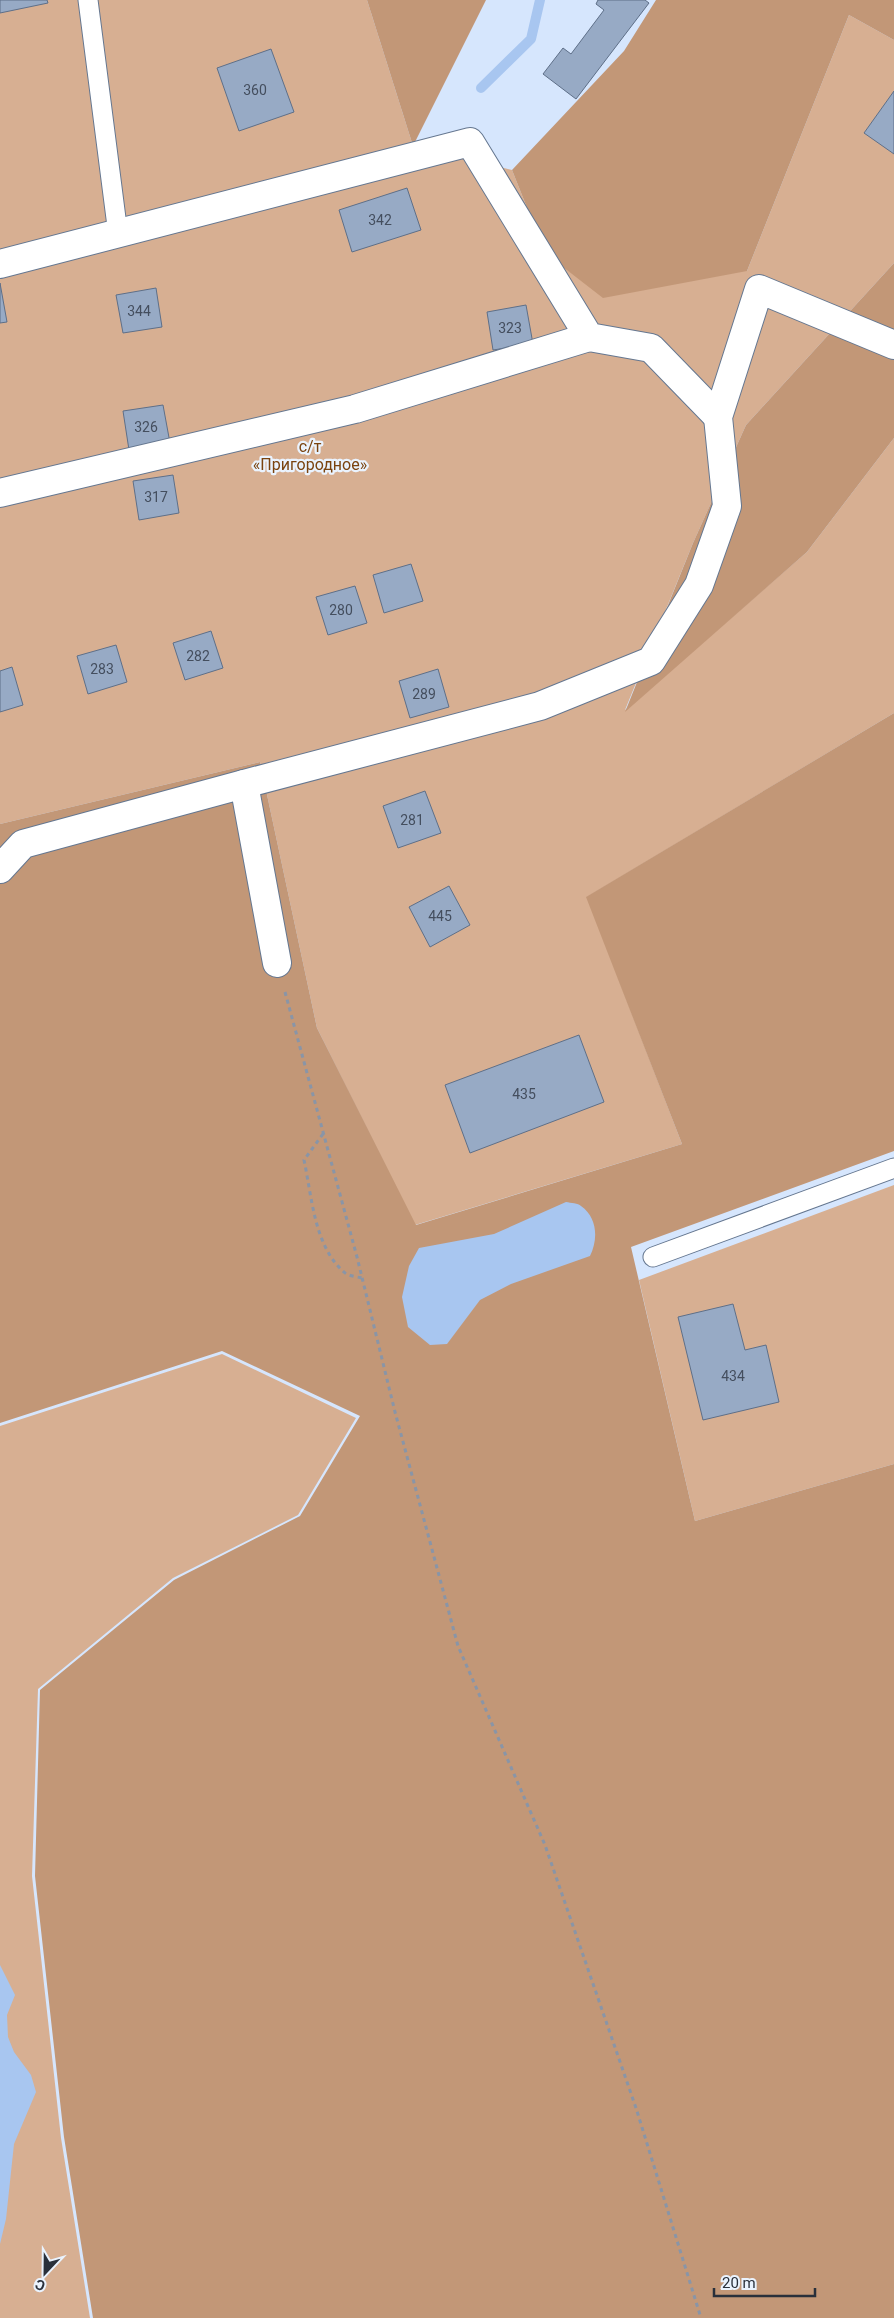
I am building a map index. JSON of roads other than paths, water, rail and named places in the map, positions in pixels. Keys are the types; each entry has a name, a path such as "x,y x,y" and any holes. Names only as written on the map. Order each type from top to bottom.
{"street":[{"path":"0,264 378,164 470,142 589,337"},
{"path":"0,869 23,844 540,706 651,661 699,585 727,506 718,417 759,288 894,345"},
{"path":"0,493 355,409 589,337 651,348 718,417"},
{"path":"244,784 277,963"}],"lane":[{"path":"88,0 118,234"},
{"path":"653,1257 894,1168"}],"water":[{"path":"566,1202 580,1205 591,1217 595,1236 590,1256 511,1284 480,1300 447,1344 430,1345 408,1327 402,1297 409,1266 419,1248 494,1234"},
{"path":"0,1965 15,1995 7,2015 8,2037 14,2052 31,2075 36,2092 14,2144 6,2219 0,2244"}],"waterway":[{"path":"481,88 531,39 540,0"}],"park label":[{"name":"с/т «Пригородное»","path":"310,455"}]}
